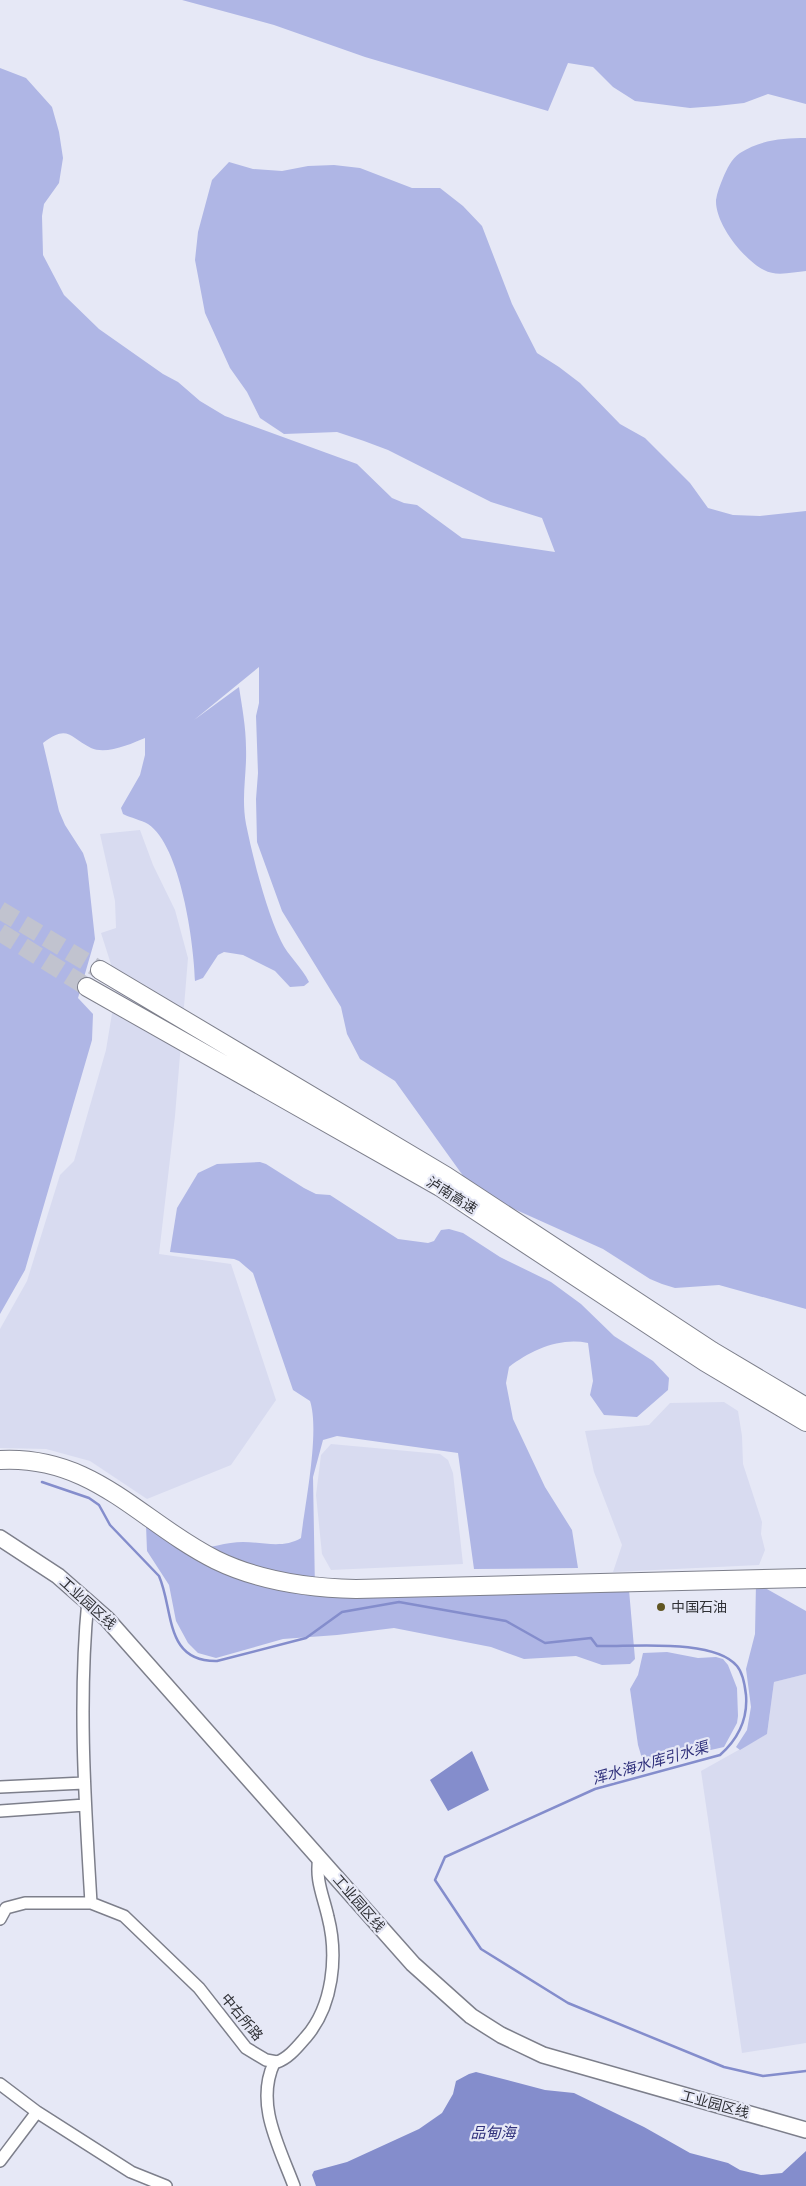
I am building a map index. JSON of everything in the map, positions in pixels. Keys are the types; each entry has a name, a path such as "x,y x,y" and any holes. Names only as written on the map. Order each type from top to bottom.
{"highway":[{"name":"泸南高速","path":"100,970 446,1176 704,1346 806,1408"},
{"name":"泸南高速","path":"86,987 440,1187 705,1362 806,1422"},
{"path":"0,1460 38,1461 78,1472 116,1493 188,1544 217,1560 257,1575 308,1586 371,1589 806,1578"}],"main road":[{"name":"工业园区线","path":"0,1538 45,1566 88,1600 140,1655 393,1942 436,1987 471,2016 501,2035 563,2062 806,2130"}],"street":[{"path":"88,1600 82,1658 82,1740 91,1903"},
{"path":"0,1787 84,1783"},
{"path":"0,1811 85,1805"},
{"path":"294,2186 267,2108 266,2089 274,2062 287,2056 304,2039 319,2020 325,2006 332,1965 331,1936 328,1915 318,1886 316,1870 319,1857"},
{"name":"中右所路","path":"0,1919 6,1908 25,1903 91,1903 124,1916 199,1988 246,2048 256,2056 274,2062"},
{"path":"0,2084 37,2112 131,2172 166,2186"},
{"path":"0,2162 37,2112"}],"shaded area":[{"path":"182,0 806,0 806,104 768,94 744,103 690,108 635,101 613,87 593,67 568,63 548,111 365,57 274,25"},
{"path":"0,68 26,78 52,107 59,132 63,158 59,183 44,204 42,216 43,255 64,295 99,329 163,374 178,382 200,401 225,416 357,464 392,498 404,503 417,505 462,538 555,552 542,518 491,502 388,450 337,432 284,434 260,418 247,392 230,368 205,313 195,260 198,232 212,180 229,162 253,169 282,171 308,166 334,165 360,168 412,188 440,188 463,206 482,226 512,304 537,353 580,383 620,424 645,438 690,483 708,508 733,515 760,516 806,511 806,1309 719,1285 675,1288 662,1284 650,1279 603,1249 474,1191 395,1081 360,1059 347,1034 341,1007 282,911 257,842 256,799 258,773 256,716 259,703 259,667 194,720 239,687 245,732 244,804 249,838 260,884 275,928 284,946 309,982 304,986 290,987 275,971 243,955 224,952 218,955 203,978 195,981 192,944 184,897 169,853 159,836 148,824 123,814 121,808 140,775 145,755 145,738 118,748 104,750 91,748 63,733 51,737 43,743 59,811 65,825 83,853 87,865 95,939 78,998 93,1014 92,1040 25,1270 0,1314"},
{"path":"806,138 806,271 785,274 769,272 748,258 725,230 717,209 716,200 718,192 730,164 740,153 756,145 772,141"},
{"path":"140,830 153,865 175,910 188,958 175,1116 159,1254 231,1264 276,1400 231,1465 147,1499 90,1461 46,1449 0,1448 0,1329 27,1281 60,1175 74,1161 106,1050 117,983 101,933 116,928 115,901 100,834"},
{"path":"260,1162 316,1194 330,1195 398,1239 428,1243 434,1241 441,1230 449,1229 463,1233 500,1257 551,1282 581,1304 614,1336 653,1361 669,1378 668,1390 637,1417 604,1415 590,1395 593,1381 588,1343 567,1342 546,1346 527,1355 509,1367 506,1383 513,1419 545,1487 572,1530 578,1568 474,1569 458,1453 337,1436 323,1440 313,1477 315,1590 629,1590 635,1659 630,1664 602,1665 576,1656 524,1659 491,1647 394,1628 283,1639 216,1658 198,1653 188,1643 176,1621 169,1585 147,1551 146,1525 192,1551 237,1542 280,1544 301,1538 313,1449 313,1414 310,1401 293,1390 253,1273 234,1259 170,1252 177,1208 198,1173 217,1164"},
{"path":"724,1402 738,1411 742,1436 743,1464 762,1522 761,1534 765,1550 759,1565 613,1572 622,1545 594,1472 585,1431 649,1425 670,1403"},
{"path":"331,1444 440,1454 448,1460 453,1473 463,1564 331,1570 322,1554 316,1495 321,1455"},
{"path":"756,1583 806,1611 806,1674 774,1682 767,1734 740,1750 736,1747 747,1730 751,1707 746,1669 755,1634"},
{"path":"667,1652 698,1658 716,1657 723,1659 728,1665 737,1688 737,1723 724,1747 644,1765 638,1745 630,1689 638,1675 643,1653"},
{"path":"806,1674 806,2043 742,2053 701,1771 767,1734 774,1682"}],"water":[{"path":"472,1751 489,1790 448,1811 430,1780"},
{"name":"品甸海","path":"476,2072 545,2090 574,2093 644,2127 690,2153 728,2163 740,2170 761,2175 782,2173 806,2151 806,2186 316,2186 312,2175 314,2171 347,2162 419,2129 442,2113 453,2094 456,2081"}],"waterway":[{"name":"浑水海水库引水渠","path":"42,1482 89,1498 99,1505 110,1525 159,1576 179,1644 188,1653 200,1659 217,1661 306,1638 342,1612 399,1602 506,1621 545,1643 591,1638 597,1646 672,1646 710,1651 726,1657 741,1672 746,1704 743,1721 737,1736 720,1755 595,1789 445,1857 435,1880 481,1949 568,2003 724,2067 763,2076 806,2071"}],"tunnel":[{"path":"0,910 100,970"},
{"path":"0,932 87,987"}],"place":[{"name":"中国石油","path":"661,1607"}]}
